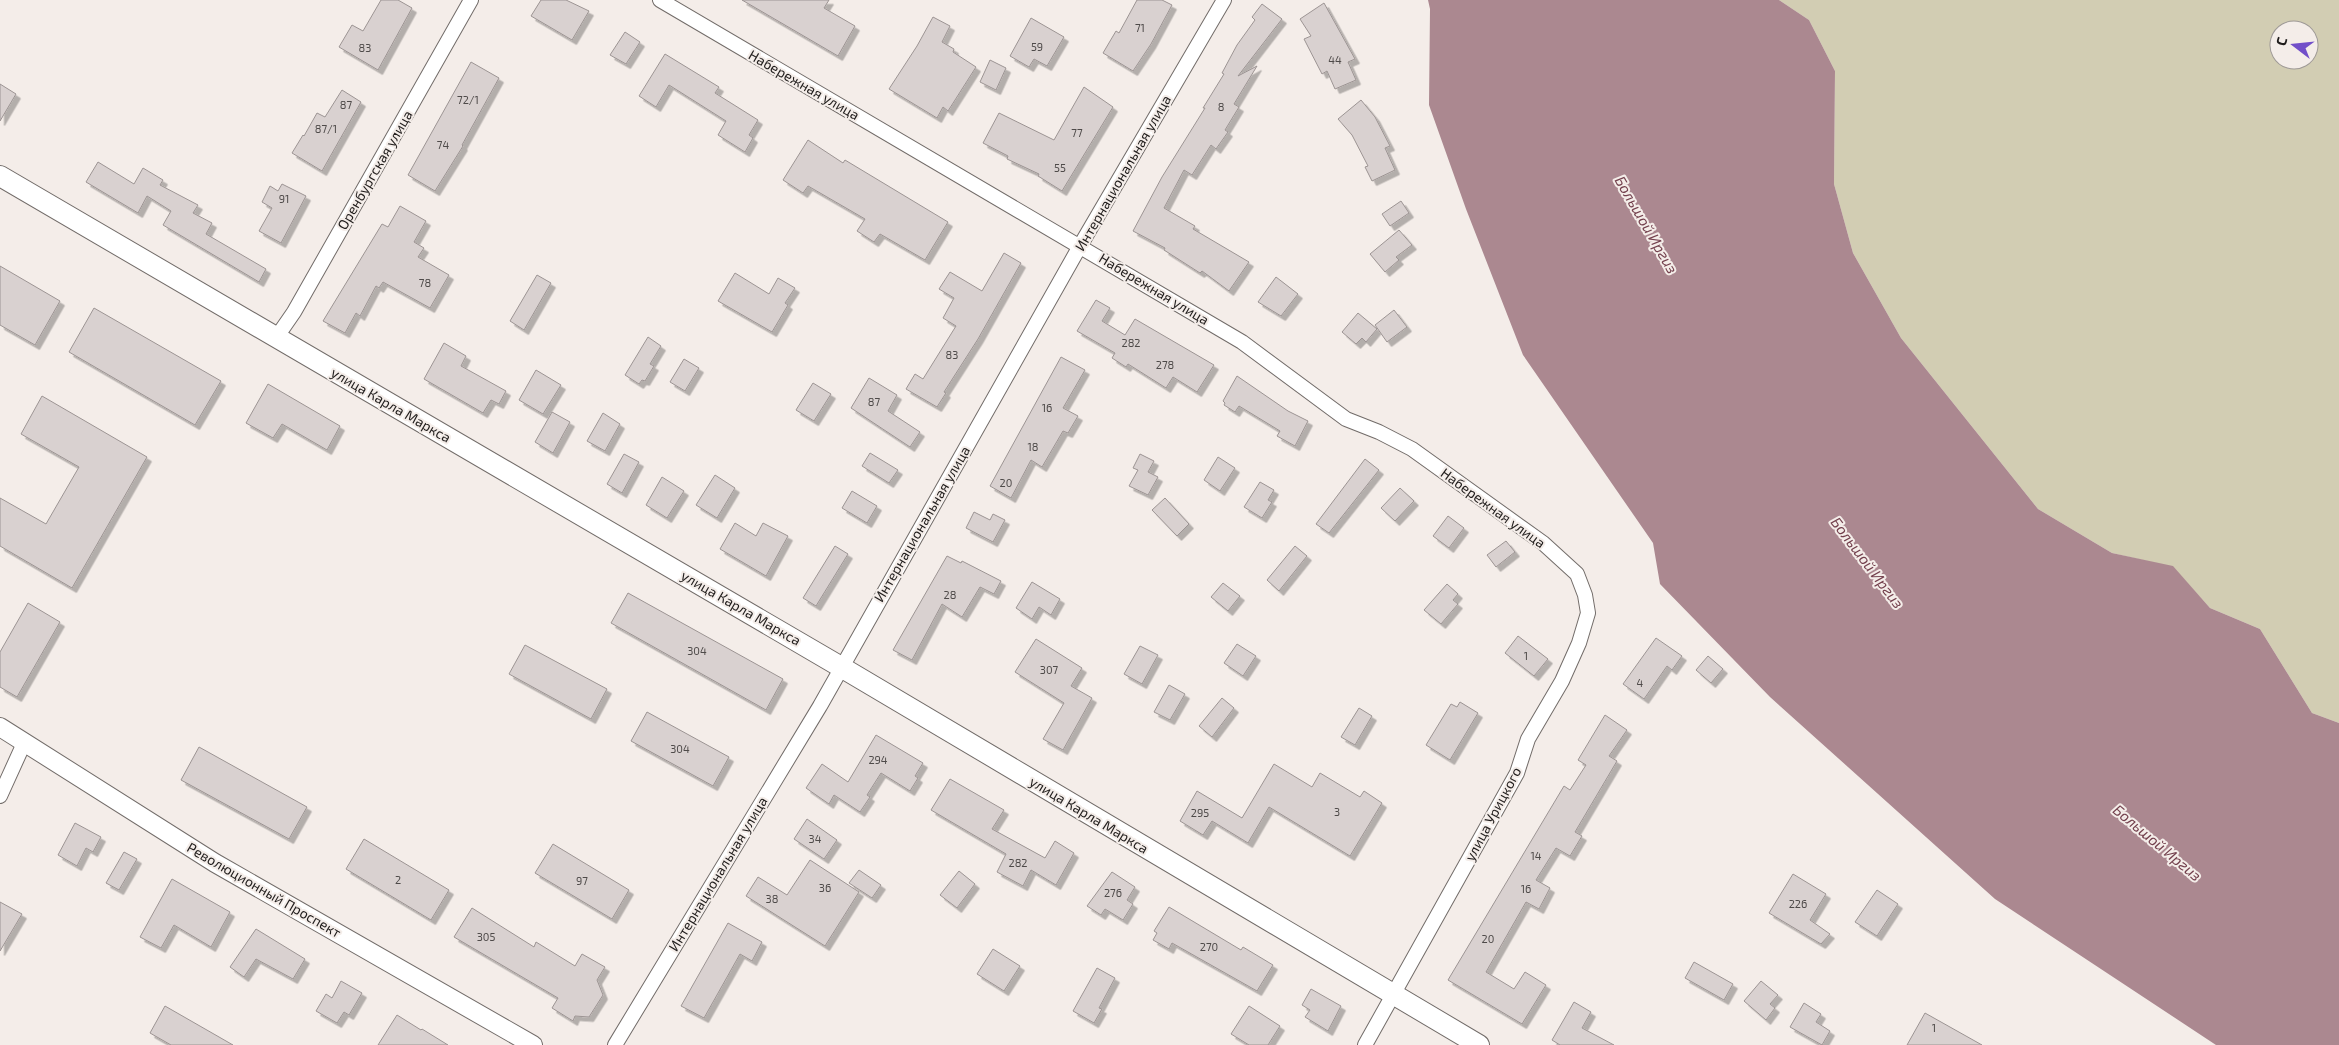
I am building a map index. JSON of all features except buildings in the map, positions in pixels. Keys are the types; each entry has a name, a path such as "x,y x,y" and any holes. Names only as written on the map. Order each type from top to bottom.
{"main road":[{"name":"улица Карла Маркса","path":"0,176 841,666 1479,1045"}],"street":[{"name":"Оренбургская улица","path":"276,338 294,312 471,0"},
{"name":"Набережная улица","path":"660,0 1242,342 1346,419 1379,432 1412,449 1543,543 1577,574"},
{"name":"Интернациональная улица","path":"615,1045 820,706 1080,246 1224,0"},
{"name":"улица Урицкого","path":"1365,1045 1517,773 1528,739 1562,681 1579,643 1588,613 1585,595 1577,574"},
{"name":"Революционный Проспект","path":"0,727 25,741 215,863 533,1045"},
{"path":"0,796 25,741"}],"shaded area":[{"path":"1779,0 2339,0 2339,723 2312,713 2260,629 2210,608 2173,567 2112,553 2038,509 1901,338 1853,253 1834,184 1835,71 1809,20"}],"water":[{"name":"Большой Иргиз","path":"1428,0 1779,0 1809,20 1835,71 1834,184 1853,253 1901,338 2038,509 2112,553 2173,566 2210,608 2260,629 2312,713 2339,723 2339,1045 2216,1045 1995,899 1770,697 1660,584 1653,543 1523,355 1466,209 1429,105 1430,9"}]}
